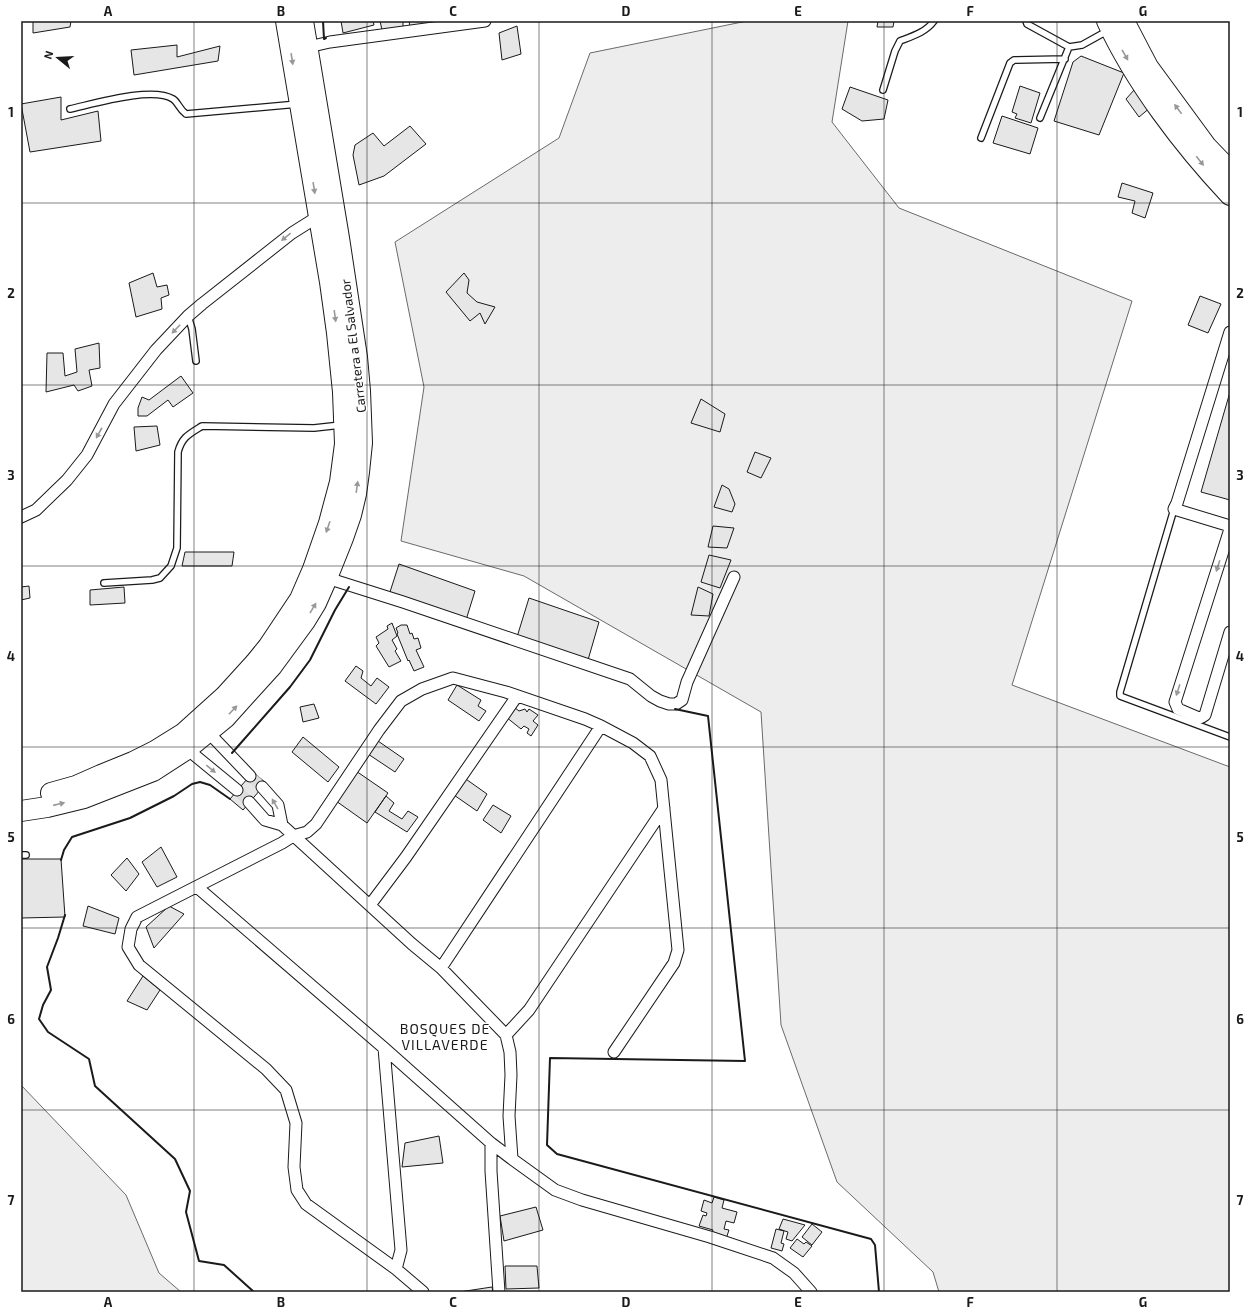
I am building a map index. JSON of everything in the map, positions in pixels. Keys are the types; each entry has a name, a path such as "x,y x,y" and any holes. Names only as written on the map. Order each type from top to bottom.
{"highway":[{"name":"Carretera a El Salvador","path":"21,798 42,795 76,786 133,762 155,751 184,733 202,718 225,696 255,663 268,647 300,599 313,569 329,523 340,482 345,444 345,424 337,333 330,282 286,21"},
{"name":"Carretera a El Salvador","path":"21,811 47,807 84,798 153,771 187,749 225,718 272,666 305,621 316,603 327,578 351,516 356,494 362,443 362,416 356,350 303,21"},
{"path":"1114,24 1148,67 1206,146 1230,171"},
{"path":"1114,24 1132,66 1158,107 1213,177 1230,195"}],"street":[{"path":"308,47 330,42 485,21"},
{"path":"21,517 36,510 67,480 87,455 114,404 156,350 188,316 292,233 319,216"},
{"path":"1230,332 1174,509 1230,528 1174,702 1178,709 1198,718 1205,715 1230,632"},
{"path":"327,578 603,669 630,679 651,696 660,701 676,704 682,700 687,682 734,577"},
{"path":"423,1292 396,1269 306,1204 297,1190 294,1167 296,1123 286,1090 266,1069 139,965 128,947 131,929 138,917 293,836 307,832 316,824 378,730 401,701 422,689 453,678 517,696 585,719 633,742 650,756 661,780 678,950 674,963 614,1052"},
{"path":"370,905 517,696"},
{"path":"441,968 600,726"},
{"path":"208,732 250,776"},
{"path":"187,749 237,790"},
{"path":"262,787 278,805 282,825"},
{"path":"249,802 265,820 282,825 412,944 441,968 506,1035 510,1052 511,1075 509,1116 512,1159"},
{"path":"506,1035 529,1010 664,808"},
{"path":"197,887 384,1048 491,1143 555,1190 582,1200 710,1237 773,1258 794,1273 811,1292"},
{"path":"384,1048 401,1250 396,1269"},
{"path":"491,1143 491,1171 499,1292"}],"lane":[{"path":"882,90 895,51 900,41 929,28 934,21"},
{"path":"1026,22 1069,47 1082,45 1114,24"},
{"path":"1040,118 1069,47"},
{"path":"981,138 1010,63 1014,60 1065,59"},
{"path":"70,109 117,98 149,94 169,97 174,100 181,111 186,114 300,104"},
{"path":"188,316 192,329 196,361"},
{"path":"104,583 152,580 160,578 171,566 177,548 178,452 181,442 188,434 202,426 314,428 345,424"},
{"path":"1174,509 1120,696 1230,737"}],"shaded area":[{"path":"747,21 848,21 832,122 899,208 1132,301 1012,685 1230,767 1230,1292 939,1292 933,1272 837,1182 781,1025 761,712 524,576 401,541 424,387 395,242 559,138 590,53"},
{"path":"21,1085 126,1195 159,1273 181,1292 21,1292"}],"building":[{"path":"33,21 71,21 70,27 33,33"},
{"path":"341,21 373,21 374,25 343,33"},
{"path":"380,21 403,21 403,27 382,30"},
{"path":"409,21 439,21 439,22 410,27"},
{"path":"878,21 894,21 893,27 877,27"},
{"path":"517,26 521,54 502,60 499,33"},
{"path":"177,45 177,57 220,46 218,61 134,75 131,50"},
{"path":"1081,56 1124,73 1099,135 1054,121 1073,62"},
{"path":"1020,86 1040,93 1031,123 1015,118 1017,114 1012,112"},
{"path":"850,87 888,100 884,119 862,121 842,109"},
{"path":"1135,89 1151,107 1139,117 1126,99"},
{"path":"61,97 61,120 98,111 101,141 30,152 21,104"},
{"path":"1002,116 1038,128 1030,154 993,143"},
{"path":"410,126 426,144 384,176 359,185 353,155 355,145 373,133 384,146"},
{"path":"1122,183 1153,193 1145,218 1132,213 1135,201 1118,197"},
{"path":"153,273 157,287 167,285 169,295 161,298 162,309 136,317 129,283"},
{"path":"464,273 469,280 467,293 477,302 495,307 485,324 480,313 470,321 446,292"},
{"path":"1200,296 1221,304 1208,333 1188,325"},
{"path":"99,343 100,368 89,370 92,386 78,391 74,385 46,392 47,353 63,353 65,376 77,372 75,349"},
{"path":"181,376 193,393 173,407 168,400 147,416 138,416 138,408 142,397 149,400"},
{"path":"1230,392 1230,500 1201,492"},
{"path":"701,399 725,414 720,432 691,423"},
{"path":"157,426 160,445 136,451 134,427"},
{"path":"755,452 771,458 761,478 747,472"},
{"path":"722,485 729,489 735,504 732,512 714,507"},
{"path":"713,526 734,528 727,548 708,547"},
{"path":"185,552 234,552 232,566 182,566"},
{"path":"709,555 731,560 720,588 701,582"},
{"path":"399,564 475,591 466,620 389,595"},
{"path":"29,586 30,598 21,600 21,587"},
{"path":"124,587 125,603 90,605 90,590"},
{"path":"698,587 713,594 709,616 691,615"},
{"path":"529,598 599,622 588,660 517,637"},
{"path":"392,623 397,636 392,640 397,649 395,651 401,661 389,667 376,646 379,643 376,637 388,629 387,626"},
{"path":"401,625 407,625 410,634 412,633 414,639 418,638 421,648 416,650 424,667 414,671 409,660 408,661 397,634 396,628"},
{"path":"356,666 363,671 361,678 371,686 377,678 389,687 376,704 345,681"},
{"path":"457,685 481,700 478,706 486,711 479,721 448,700"},
{"path":"314,704 319,718 303,722 300,707"},
{"path":"514,707 519,711 525,709 527,712 529,709 538,715 533,721 538,725 531,736 527,733 529,729 524,726 521,729 506,717"},
{"path":"303,737 339,767 328,782 292,752"},
{"path":"378,741 404,759 395,772 368,754"},
{"path":"356,771 388,793 367,823 336,801"},
{"path":"253,772 266,783 243,810 230,799"},
{"path":"463,777 487,794 477,811 451,793"},
{"path":"386,796 394,803 389,811 402,819 408,811 418,817 407,832 375,812"},
{"path":"493,805 511,816 501,833 483,820"},
{"path":"161,847 177,877 157,887 142,862"},
{"path":"127,858 139,874 126,891 111,875"},
{"path":"21,859 61,859 65,917 21,918"},
{"path":"88,906 119,918 115,934 83,926"},
{"path":"169,906 184,914 154,948 146,927"},
{"path":"143,976 160,990 147,1010 127,1001"},
{"path":"439,1136 443,1163 402,1167 405,1143"},
{"path":"714,1197 724,1200 722,1208 737,1212 734,1223 726,1221 724,1229 729,1230 726,1239 711,1235 713,1230 699,1226 703,1215 706,1216 707,1213 701,1211 704,1200 712,1203"},
{"path":"536,1207 543,1230 504,1241 500,1216"},
{"path":"783,1219 805,1225 792,1241 786,1239 788,1232 779,1229"},
{"path":"812,1224 822,1232 812,1245 802,1237"},
{"path":"776,1229 784,1231 781,1243 784,1244 782,1251 771,1248"},
{"path":"797,1239 804,1244 806,1242 812,1246 803,1257 790,1248"},
{"path":"505,1266 537,1266 539,1288 506,1289"},
{"path":"492,1287 493,1292 459,1292"}],"tunnel":[{"path":"250,776 262,787"},
{"path":"237,790 249,802"}],"wall":[{"path":"323,21 324,39 326,38"},
{"path":"232,753 290,687 310,660 335,610 349,587"},
{"path":"675,709 708,716 745,1061 550,1058 547,1145 557,1154 871,1239 875,1245 879,1292"},
{"path":"61,860 64,850 72,837 130,818 174,796 192,784 200,782 210,785 230,799"},
{"path":"65,915 47,967 51,990 43,1005 39,1019 48,1032 89,1059 95,1086 175,1159 190,1191 186,1212 199,1261 224,1265 254,1292"}],"district":[{"name":"BOSQUES DE VILLAVERDE","path":"445,1038"}]}
